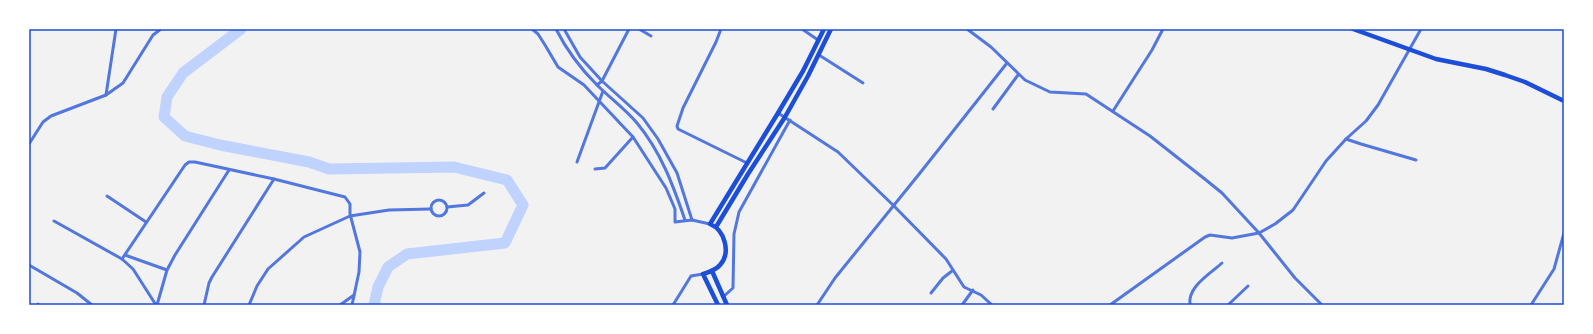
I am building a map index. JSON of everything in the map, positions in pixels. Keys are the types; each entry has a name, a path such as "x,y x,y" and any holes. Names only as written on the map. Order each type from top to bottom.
{"main road":[{"path":"718,305 703,274 712,271 721,264 725,253 724,240 716,227 710,224 803,71 824,29"},
{"path":"716,227 785,117 819,55 831,29"},
{"path":"1353,29 1436,59 1505,74 1564,101"},
{"path":"712,271 727,305"}],"street":[{"path":"106,95 116,29"},
{"path":"29,144 43,122 51,116 106,95 123,83 153,35 161,29"},
{"path":"532,29 545,45 558,67 576,78 633,137 666,188 676,209 675,222 692,220 710,224"},
{"path":"556,29 574,61 636,122 662,159 672,180 685,220"},
{"path":"564,29 580,57 602,81 643,118 658,139 677,173 692,220"},
{"path":"597,85 602,81 628,29"},
{"path":"639,29 651,36"},
{"path":"721,29 676,123 677,128 747,163"},
{"path":"802,29 818,40"},
{"path":"967,29 991,47 1018,75 1025,80 1050,92 1083,93 1150,136 1222,193 1259,233 1295,278 1322,305"},
{"path":"1113,111 1152,50 1163,29"},
{"path":"1110,305 1205,237 1210,235 1232,238 1259,233 1275,224 1293,210 1326,161 1346,139 1366,121 1378,105 1421,29"},
{"path":"819,55 863,83"},
{"path":"817,305 835,278 1007,63"},
{"path":"993,108 1018,75"},
{"path":"577,162 603,91"},
{"path":"778,113 838,152 894,204 946,259 964,287 981,295 992,305"},
{"path":"723,296 733,288 734,234 739,212 790,120"},
{"path":"595,169 605,168 633,137"},
{"path":"1346,139 1416,160"},
{"path":"122,259 186,163 195,162 274,178 345,197 348,201 350,216 360,252 359,272 352,305"},
{"path":"156,305 167,270 175,255 229,170"},
{"path":"204,305 208,283 274,178"},
{"path":"447,207 468,205 484,193"},
{"path":"107,196 146,222"},
{"path":"437,200 444,202 447,207 445,212 438,216 435,215 431,209 431,205 437,200"},
{"path":"250,305 257,286 268,269 304,237 350,216 389,210 431,209"},
{"path":"54,221 122,259 132,269 156,305"},
{"path":"1531,305 1554,269 1564,233"},
{"path":"125,255 167,270"},
{"path":"1190,305 1190,298 1194,289 1222,263"},
{"path":"29,265 77,293 92,305"},
{"path":"931,293 943,278 952,270"},
{"path":"673,305 691,276 703,274"},
{"path":"1228,305 1248,286"},
{"path":"962,305 973,290"},
{"path":"340,305 354,295"},
{"path":"149,305 153,301"}],"waterway":[{"path":"241,29 183,73 167,97 164,117 185,136 220,145 309,162 329,169 454,167 507,180 523,205 505,243 407,254 388,267 378,287 374,305"}]}
